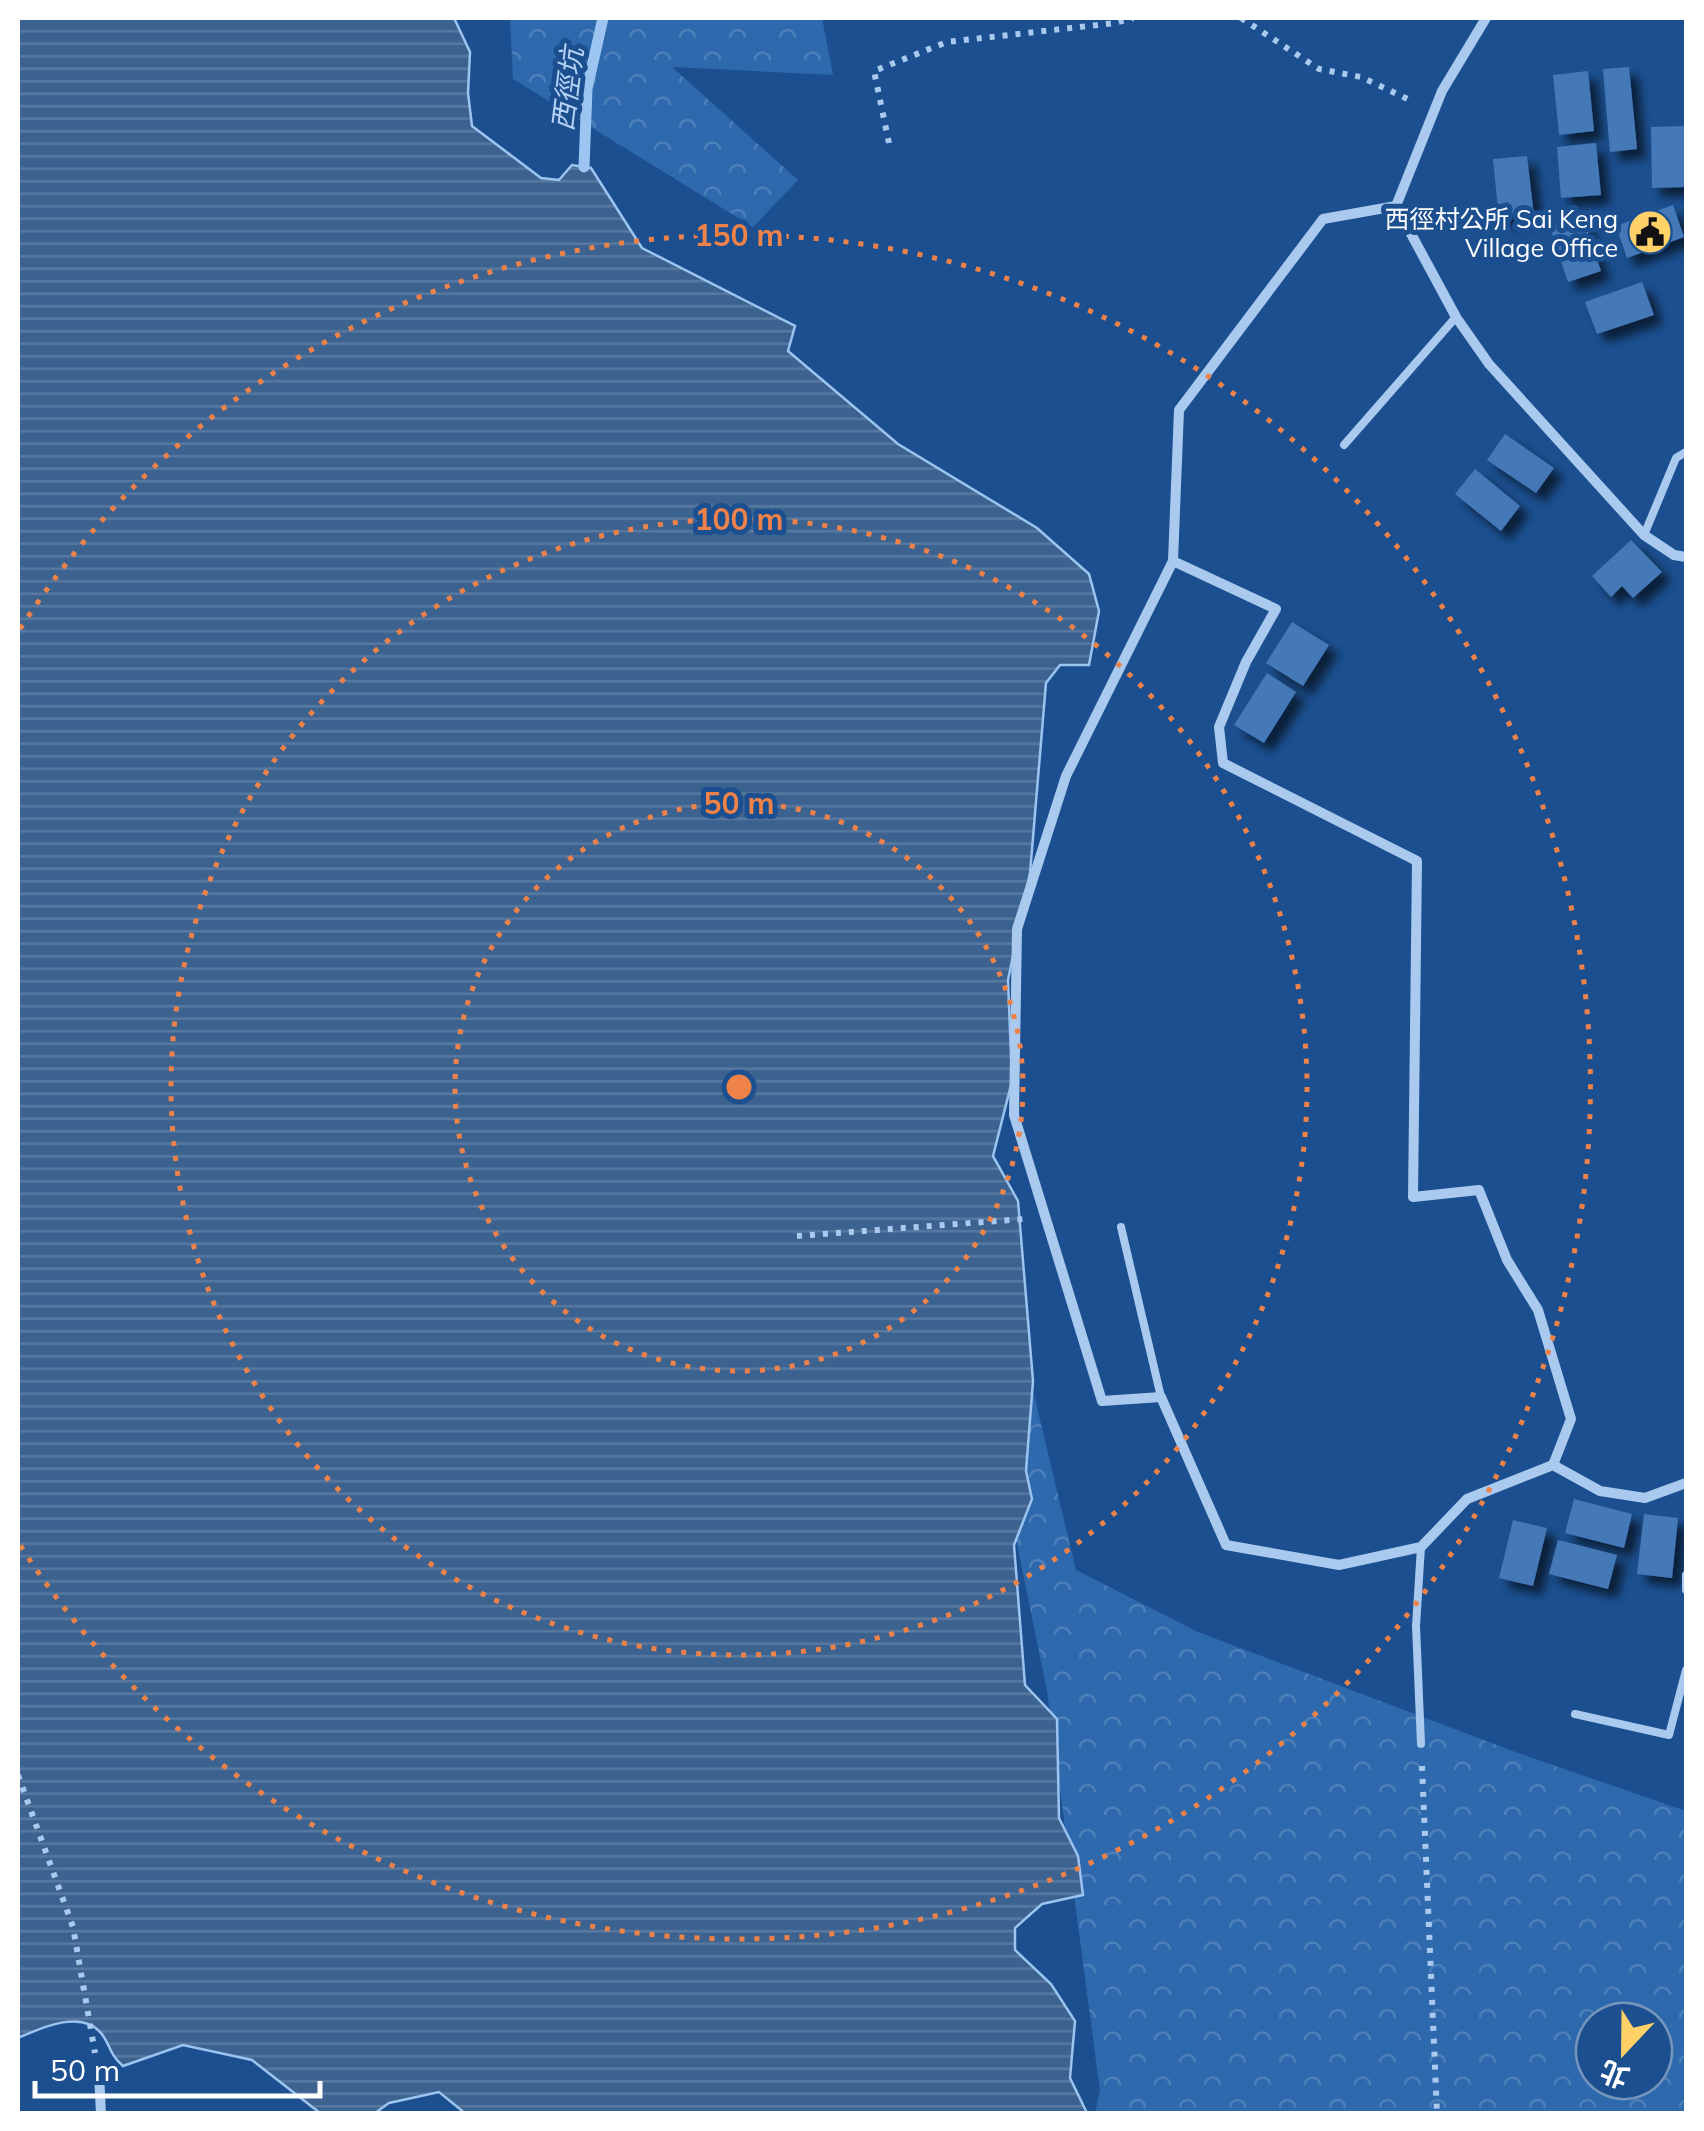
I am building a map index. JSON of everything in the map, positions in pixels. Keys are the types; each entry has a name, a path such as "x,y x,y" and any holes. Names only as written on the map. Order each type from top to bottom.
{"street":[{"path":"1396,206 1442,91 1486,18"},
{"path":"1396,206 1456,316 1488,364 1644,535 1674,556 1686,557"},
{"path":"1173,561 1276,608 1246,662 1219,727 1223,764 1416,862 1413,1197 1479,1190 1506,1260 1538,1310 1571,1419 1553,1465 1467,1499 1421,1547 1340,1565 1226,1545 1160,1397 1102,1402 1014,1115 1017,929 1066,776 1173,561 1179,410 1323,219 1396,206"},
{"path":"1553,1465 1600,1490 1646,1498 1686,1483"},
{"path":"99,2074 101,2114"}],"lane":[{"path":"1344,445 1456,316"},
{"path":"1644,535 1676,458 1686,452"},
{"path":"1121,1227 1160,1397"},
{"path":"1421,1547 1416,1626 1422,1744"},
{"path":"1686,1574 1686,1590"},
{"path":"1575,1714 1669,1735 1686,1670"}],"path":[{"path":"890,144 874,71 947,42 1133,18"},
{"path":"1241,18 1320,70 1361,77 1434,112"},
{"path":"797,1236 1046,1217"},
{"path":"1422,1744 1437,2114"},
{"path":"18,1775 74,1927 99,2074"}],"green space":[{"path":"510,18 822,18 833,75 672,67 798,180 753,227 513,79"},
{"path":"986,1155 1029,1374 1076,1570 1198,1632 1518,1753 1686,1811 1686,2113 1095,2113 1100,2091 1047,1691 986,1392"}],"shaded area":[{"path":"18,18 454,18 470,52 468,93 472,126 541,178 559,180 572,165 591,168 642,248 795,326 788,351 898,444 1037,528 1089,574 1099,611 1089,665 1060,665 1046,683 1030,873 1008,980 1012,1081 993,1156 1018,1201 1033,1381 1026,1471 1032,1499 1014,1545 1025,1685 1057,1719 1059,1818 1078,1856 1083,1895 1042,1904 1015,1928 1015,1950 1051,1984 1075,2021 1070,2078 1087,2113 466,2114 439,2092 389,2103 375,2113 320,2113 252,2060 183,2045 123,2066 101,2033 83,2022 61,2023 18,2038"}],"building":[{"path":"1629,67 1637,149 1610,152 1603,69"},
{"path":"1588,71 1594,131 1559,135 1553,75"},
{"path":"1685,126 1686,187 1652,188 1651,127"},
{"path":"1596,143 1601,195 1561,198 1557,147"},
{"path":"1527,156 1534,216 1499,219 1493,159"},
{"name":"西徑村公所 Sai Keng Village Office","path":"1673,205 1684,237 1627,258 1616,226"},
{"path":"1582,214 1601,271 1568,282 1549,225"},
{"path":"1642,282 1654,315 1597,334 1585,302"},
{"path":"1505,434 1554,468 1536,493 1487,460"},
{"path":"1475,469 1520,506 1501,531 1455,494"},
{"path":"1631,540 1662,572 1633,598 1622,586 1611,597 1592,576"},
{"path":"1292,622 1329,645 1303,686 1266,663"},
{"path":"1267,673 1296,692 1264,743 1234,725"},
{"path":"1574,1499 1632,1514 1624,1548 1565,1533"},
{"path":"1644,1514 1678,1518 1672,1578 1637,1574"},
{"path":"1513,1520 1547,1528 1533,1586 1499,1578"},
{"path":"1558,1540 1617,1555 1608,1589 1549,1574"}],"waterway":[{"name":"西徑坑","path":"584,167 587,89 603,18"}],"place":[{"name":"西徑村公所 Sai Keng Village Office","path":"1650,232"}]}
